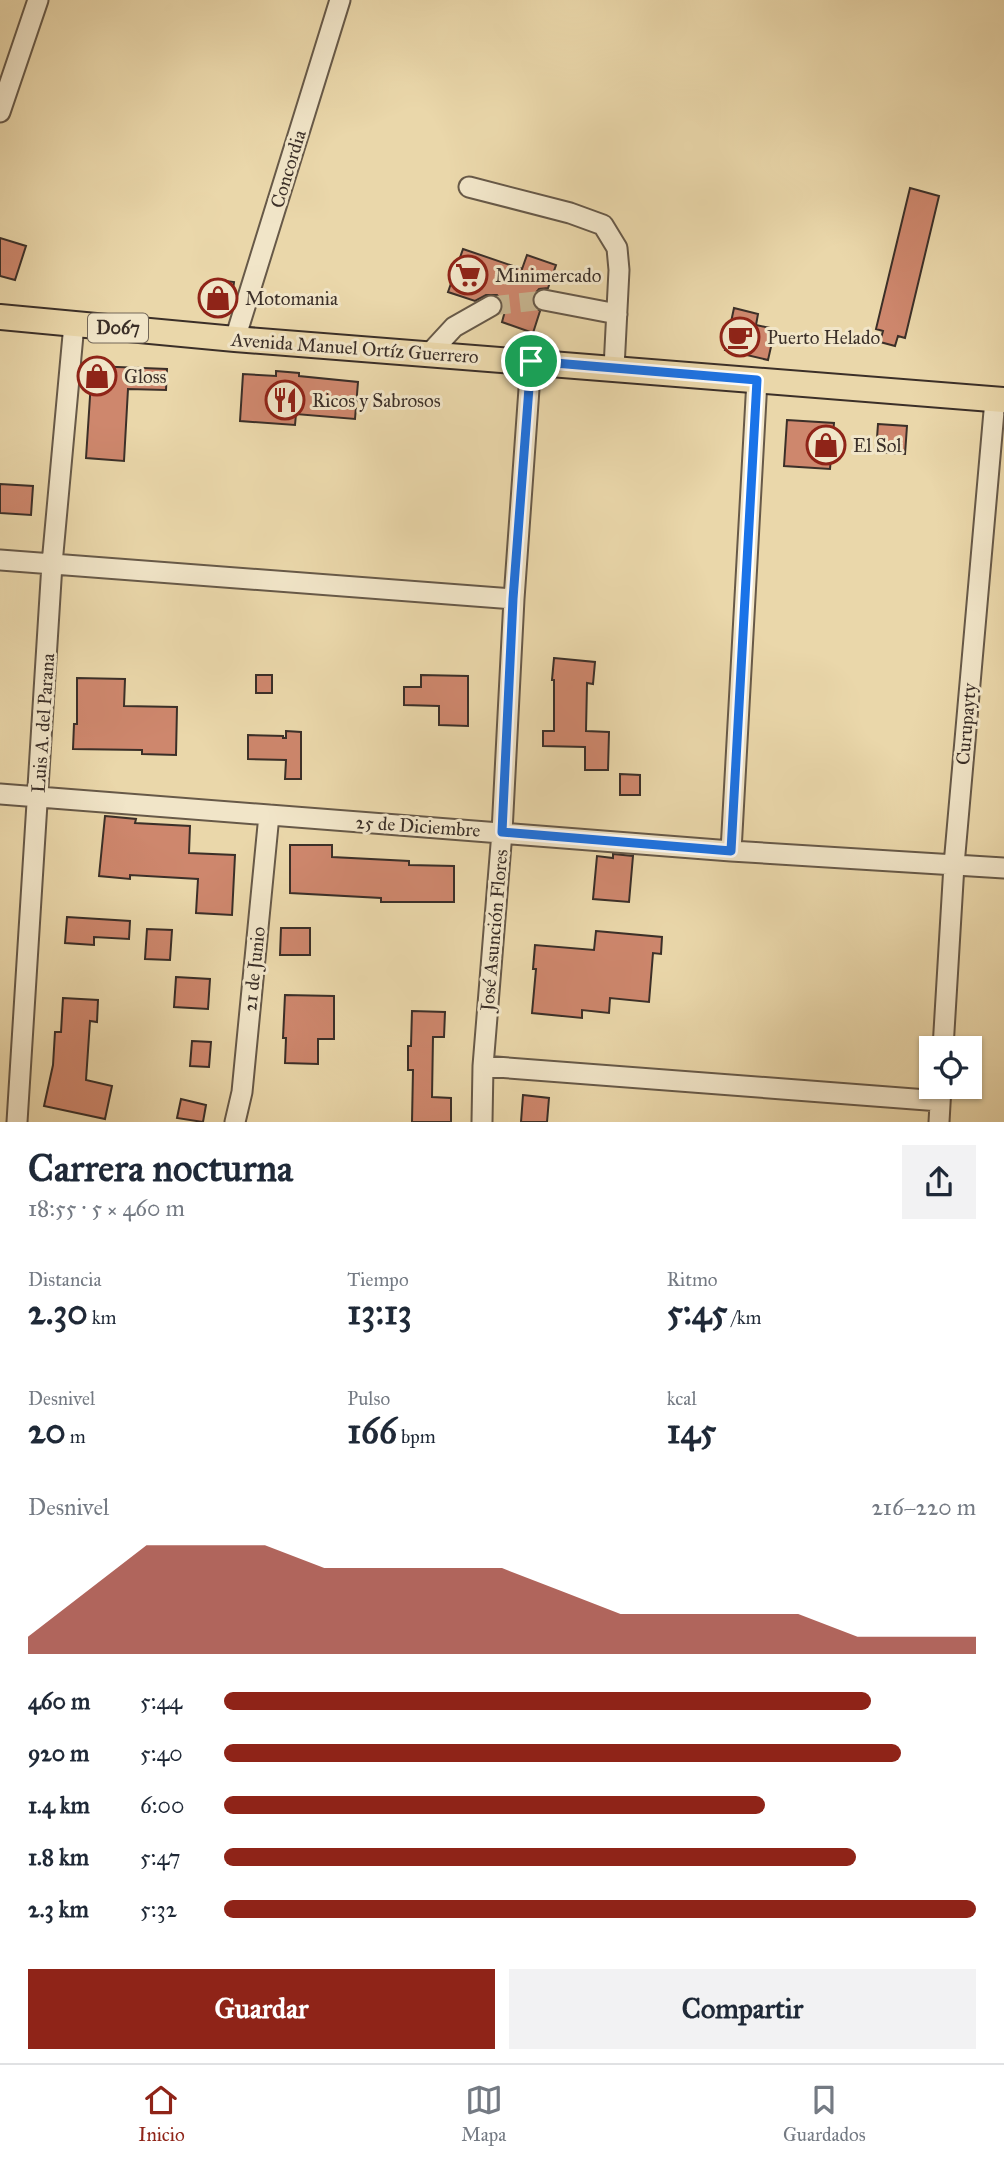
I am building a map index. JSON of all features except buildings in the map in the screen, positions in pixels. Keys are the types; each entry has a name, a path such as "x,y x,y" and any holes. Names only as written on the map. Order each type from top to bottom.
{"main road":[{"name":"Avenida Manuel Ortíz Guerrero","path":"0,317 235,339 999,400"}],"street":[{"path":"0,112 38,0"},
{"name":"Concordia","path":"235,339 340,0"},
{"path":"469,187 581,216 603,225 617,248 619,270 614,368"},
{"path":"544,300 617,314"},
{"path":"430,353 454,327 491,306"},
{"name":"Luis A. del Parana","path":"16,1122 52,565 74,324"},
{"name":"José Asunción Flores","path":"482,1122 483,1066 502,832 513,599 531,361"},
{"path":"731,851 757,380"},
{"name":"Curupayty","path":"944,1036 954,865 999,400"},
{"path":"0,560 513,599"},
{"name":"25 de Diciembre","path":"0,794 731,851 1004,868"},
{"name":"21 de Junio","path":"235,1122 242,1092 270,815"},
{"path":"483,1066 919,1093"},
{"path":"939,1122 940,1099"}],"tunnel":[{"path":"491,306 544,300"}],"place":[{"name":"Minimercado","path":"468,275"},
{"name":"Motomania","path":"218,298"},
{"name":"Puerto Helado","path":"740,337"},
{"name":"Gloss","path":"97,376"},
{"name":"Ricos y Sabrosos","path":"285,400"},
{"name":"El Sol","path":"826,445"}],"route":[{"path":"531,361 757,380 731,851 502,832 513,599 531,361"}]}
